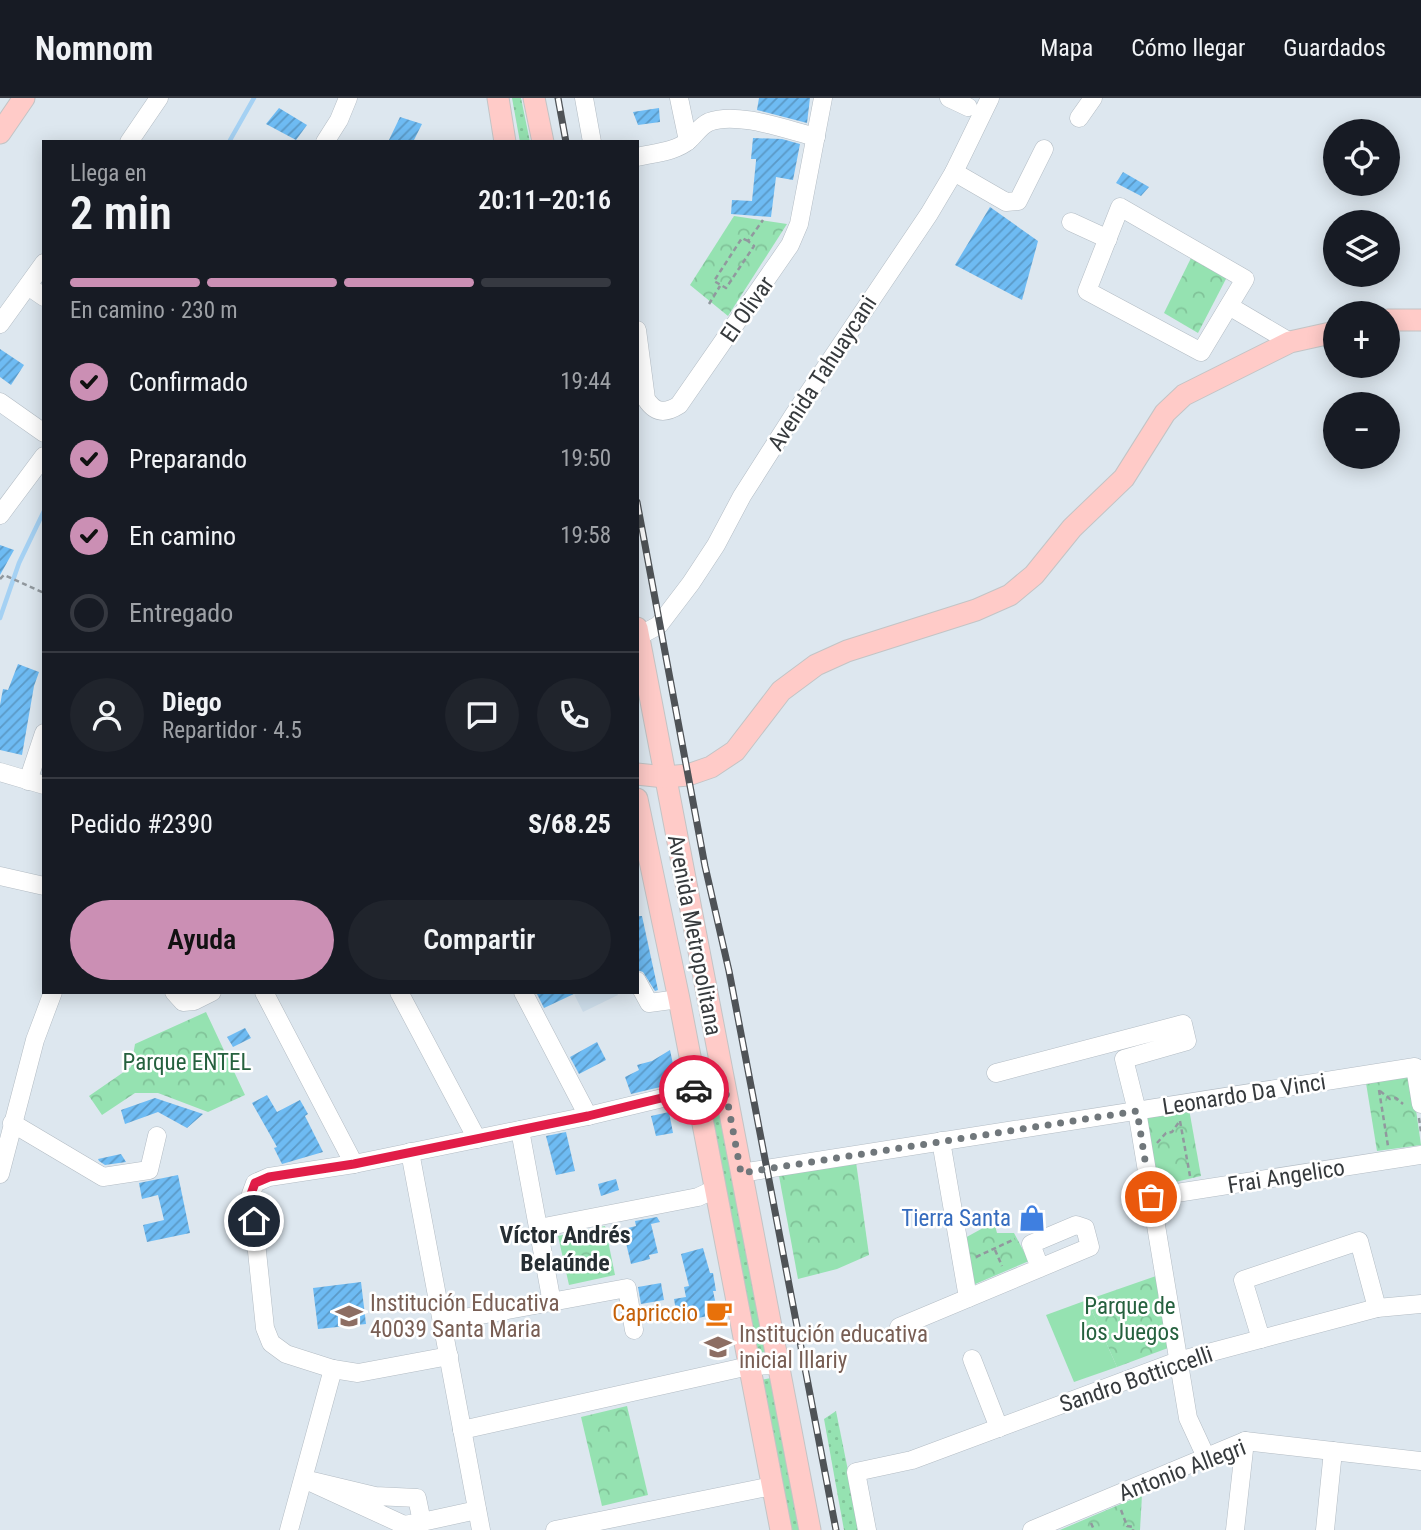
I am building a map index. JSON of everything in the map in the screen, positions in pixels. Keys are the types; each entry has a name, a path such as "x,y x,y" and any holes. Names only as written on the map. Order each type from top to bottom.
{"main road":[{"path":"0,133 24,98"},
{"path":"498,98 505,140"},
{"path":"534,98 543,140"},
{"path":"1400,320 1421,320"},
{"path":"639,774 665,777 688,775 711,767 735,751 781,691 816,665 847,650 976,610 1010,594 1034,575 1072,528 1124,478 1165,413 1184,395 1290,342 1323,335"},
{"name":"Avenida Metropolitana","path":"639,637 810,1530"},
{"name":"Avenida Metropolitana","path":"639,809 781,1530"}],"street":[{"path":"130,140 159,98"},
{"path":"325,140 339,120 348,98"},
{"path":"583,98 592,140"},
{"path":"679,98 688,141"},
{"name":"El Olivar","path":"639,345 646,399 652,407 660,411 670,411 679,405 790,245 799,224 823,98"},
{"path":"949,98 968,107"},
{"name":"Avenida Tahuaycani","path":"639,632 659,625 716,545 742,496 874,293 929,214 954,172 990,98"},
{"path":"1079,118 1093,98"},
{"path":"639,156 677,147 709,122 725,119 742,119 816,137"},
{"path":"954,172 1012,203 1017,201 1044,149"},
{"path":"1120,207 1245,279 1229,306 1201,352 1087,291 1120,207"},
{"path":"1071,222 1108,239"},
{"path":"0,324 42,266"},
{"path":"27,286 42,296"},
{"path":"1229,306 1290,342"},
{"path":"0,402 42,432"},
{"path":"0,515 42,459"},
{"path":"0,772 31,781 42,740"},
{"path":"0,876 42,886"},
{"path":"639,985 649,1003 678,999"},
{"path":"0,1174 35,1040 52,994"},
{"path":"176,994 183,1002 194,1002 208,994"},
{"path":"265,994 354,1164"},
{"path":"400,994 477,1139"},
{"path":"524,994 588,1116"},
{"path":"996,1073 1183,1024 1187,1041 1124,1059 1137,1111 1188,1418 1206,1457"},
{"name":"Leonardo Da Vinci","path":"741,1173 1415,1067 1414,1105"},
{"path":"449,1356 358,1373 334,1369 286,1353 271,1343 265,1328 251,1194 255,1183 269,1177 354,1164 588,1116 696,1090 725,1088"},
{"path":"12,1123 103,1177 149,1170 157,1136"},
{"path":"520,1130 552,1303"},
{"path":"941,1141 968,1298"},
{"path":"410,1152 481,1530"},
{"name":"Frai Angelico","path":"1151,1197 1421,1155"},
{"path":"539,1228 698,1197 715,1189"},
{"path":"1261,1339 1243,1280 1359,1241 1377,1308"},
{"path":"899,1327 1040,1268"},
{"path":"442,1322 627,1288 634,1330"},
{"name":"Sandro Botticcelli","path":"867,1530 856,1472 912,1460 1178,1361 1377,1308 1421,1304"},
{"path":"972,1359 999,1428"},
{"path":"462,1430 749,1366 778,1366"},
{"path":"289,1530 334,1369"},
{"path":"1235,1530 1245,1441"},
{"name":"Antonio Allegri","path":"1032,1530 1245,1441 1421,1461"},
{"path":"1325,1530 1333,1451"},
{"path":"304,1479 375,1496 416,1498 422,1522"},
{"path":"304,1479 404,1525 422,1522 454,1523 477,1510"},
{"path":"555,1530 772,1486"}],"path":[{"path":"748,241 763,220"},
{"path":"742,238 748,241 754,246 726,288 714,281 742,238"},
{"path":"709,304 721,285"},
{"path":"0,579 4,575 42,592"},
{"path":"1374,1086 1390,1099 1396,1098 1414,1105"},
{"path":"1380,1091 1389,1151"},
{"path":"1184,1115 1179,1122 1191,1181"},
{"path":"975,1257 1019,1237"},
{"path":"995,1250 1005,1272"}],"shaded area":[{"path":"574,994 618,994 618,995 583,1012"}],"green space":[{"path":"512,98 521,98 530,140 520,140"},
{"path":"734,216 787,224 728,316 690,285"},
{"path":"1192,256 1228,275 1198,333 1164,313"},
{"name":"Parque ENTEL","path":"206,1012 245,1095 208,1112 158,1093 135,1093 102,1115 89,1096 131,1067 135,1044"},
{"path":"1411,1075 1421,1145 1377,1151 1366,1083"},
{"path":"720,1106 765,1352 756,1353 707,1109"},
{"path":"1189,1109 1201,1176 1158,1186 1145,1115"},
{"path":"856,1162 869,1255 837,1269 798,1279 779,1176"},
{"path":"994,1222 997,1233 1014,1233 1029,1261 973,1285 963,1239"},
{"path":"605,1226 615,1275 569,1285 558,1236"},
{"name":"Parque de los Juegos","path":"1156,1276 1168,1348 1117,1367 1087,1300"},
{"path":"1087,1300 1117,1367 1074,1382 1046,1315"},
{"path":"771,1378 802,1530 792,1530 760,1380"},
{"path":"627,1406 648,1495 602,1506 581,1417"},
{"path":"836,1411 860,1530 844,1530 824,1419"},
{"path":"1142,1495 1140,1530 1060,1530"}],"building":[{"path":"759,98 810,98 807,123 757,110"},
{"path":"279,108 307,125 296,140 266,124"},
{"path":"659,108 660,122 638,125 633,112"},
{"path":"400,117 422,124 414,140 389,140"},
{"path":"753,138 782,139 800,144 793,180 776,177 771,217 731,214 732,200 752,201 756,161 751,159"},
{"path":"1123,172 1149,187 1141,196 1116,183"},
{"path":"990,207 1038,241 1022,300 955,265"},
{"path":"0,349 24,365 11,385 0,377"},
{"path":"0,545 14,550 0,575"},
{"path":"18,664 39,672 22,755 0,750 0,705 3,689 8,690"},
{"path":"639,916 642,916 658,990 655,991 643,972 639,971"},
{"path":"537,994 574,994 544,1008"},
{"path":"245,1028 251,1038 233,1047 227,1037"},
{"path":"597,1042 606,1060 579,1074 570,1057"},
{"path":"670,1050 677,1083 631,1094 625,1077 639,1070 637,1065 652,1061"},
{"path":"267,1095 277,1112 300,1100 323,1152 282,1164 274,1148 277,1147 252,1103"},
{"path":"155,1098 203,1114 187,1128 158,1112 125,1124 121,1110"},
{"path":"669,1112 673,1133 656,1136 651,1116"},
{"path":"566,1132 575,1171 556,1175 546,1136"},
{"path":"121,1154 126,1162 105,1165 98,1159"},
{"path":"178,1175 190,1233 147,1242 143,1225 164,1220 158,1195 142,1199 139,1183"},
{"path":"616,1179 619,1190 601,1196 598,1184"},
{"path":"657,1217 660,1222 651,1224 658,1253 649,1255 650,1259 631,1264 626,1243 631,1242 628,1228 636,1226 635,1221"},
{"path":"703,1248 710,1273 713,1273 716,1291 713,1291 718,1314 678,1322 674,1299 686,1297 684,1287 689,1286 681,1254"},
{"path":"361,1282 366,1324 318,1329 313,1288"},
{"path":"661,1283 664,1300 641,1304 638,1287"}],"waterway":[{"path":"230,140 254,98"},
{"path":"0,618 19,563 42,515"}],"railway":[{"path":"558,98 566,140"},
{"path":"639,513 705,866 729,971 836,1530"}],"way so far":[{"path":"694,1090 725,1088 741,1173 1137,1111 1151,1197"}],"place":[{"name":"Tierra Santa","path":"1032,1218"},
{"name":"Capriccio","path":"719,1313"},
{"name":"Institución Educativa 40039 Santa Maria","path":"349,1316"},
{"name":"Institución educativa inicial Illariy","path":"718,1347"}],"district":[{"name":"Víctor Andrés Belaúnde","path":"565,1249"}],"route":[{"path":"254,1221 251,1194 255,1183 269,1177 354,1164 477,1139 694,1090"}]}
